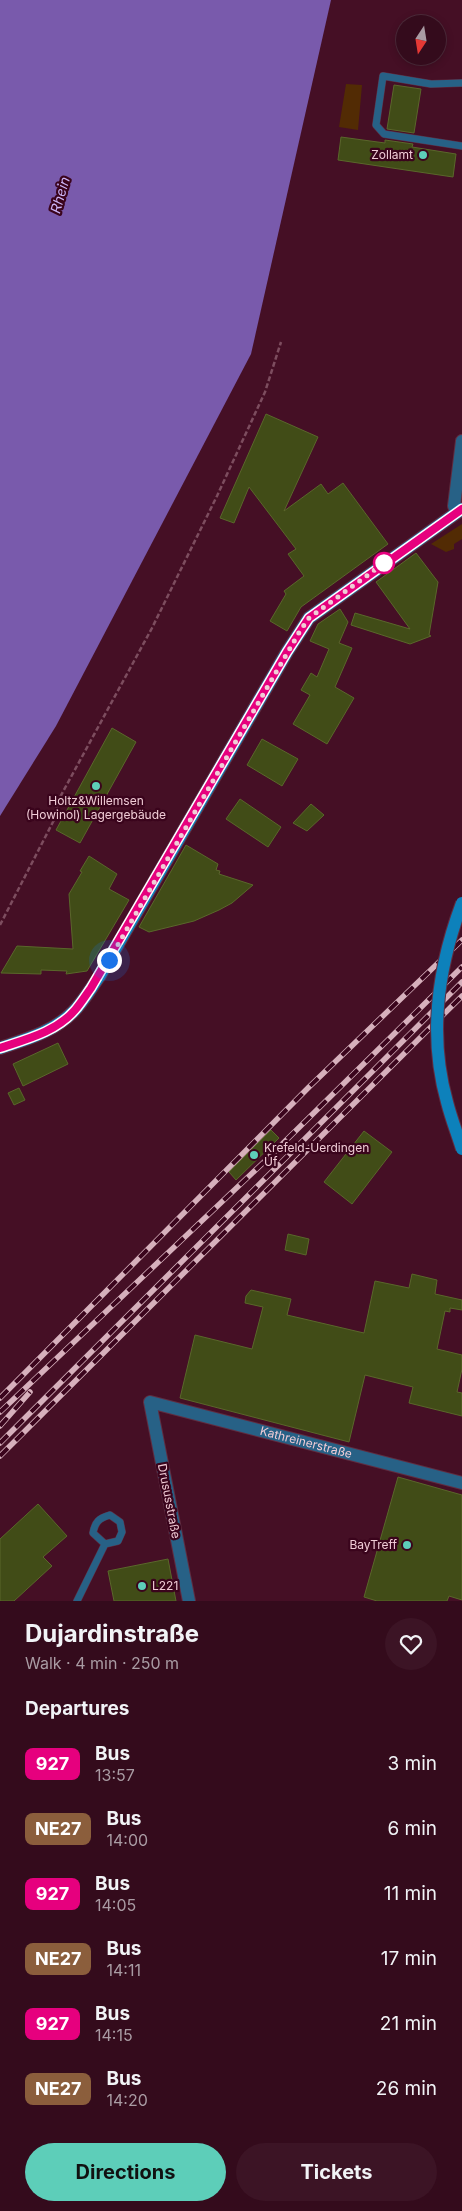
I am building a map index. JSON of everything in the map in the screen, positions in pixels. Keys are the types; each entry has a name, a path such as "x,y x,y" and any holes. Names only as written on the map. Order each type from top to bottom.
{"street":[{"path":"0,1048 43,1033 62,1022 75,1010 90,990 287,652 309,618 460,510 454,506 462,441"},
{"path":"462,903 450,935 436,1010 438,1052 446,1100 462,1149"},
{"name":"Kathreinerstraße","path":"150,1402 462,1483"},
{"name":"Drususstraße","path":"150,1402 189,1601"}],"lane":[{"path":"462,83 431,84 383,76 376,125 384,134 462,146"},
{"path":"110,1515 120,1522 122,1532 118,1541 105,1544 93,1533 95,1524 101,1518 110,1515"},
{"path":"77,1601 105,1544"}],"path":[{"path":"0,925 54,820 59,799 140,651 217,496 265,392 281,342"}],"shaded area":[{"path":"346,84 362,85 358,130 339,127"},
{"path":"462,524 462,539 454,544 454,549 446,552 431,544"}],"water":[{"name":"Rhein","path":"0,0 331,0 251,354 56,726 0,816"}],"building":[{"path":"394,85 421,89 414,133 387,129"},
{"path":"341,137 385,143 385,140 413,144 412,147 456,154 453,177 338,160"},
{"path":"266,414 318,437 284,511 321,484 328,494 343,483 388,544 301,607 287,631 270,621 286,594 284,591 304,576 288,554 296,549 249,487 234,523 220,518"},
{"path":"416,553 438,582 429,635 431,636 410,644 351,625 355,613 410,629 376,582"},
{"path":"340,609 348,622 339,643 352,648 335,687 354,698 327,744 293,724 310,695 301,690 311,673 317,677 329,649 310,641 318,624"},
{"name":"Holtz&Willemsen (Howinol) Lagergebäude","path":"112,728 136,742 80,843 56,830"},
{"path":"262,739 298,759 282,786 247,765"},
{"path":"240,799 281,827 268,847 226,819"},
{"path":"311,804 324,815 307,831 293,823"},
{"path":"186,845 218,864 216,870 220,871 219,874 253,885 232,903 219,910 194,921 149,932 139,927"},
{"path":"89,856 117,874 109,889 129,900 87,971 66,974 67,971 41,970 41,974 1,973 17,946 73,949 69,894"},
{"path":"58,1043 68,1064 23,1086 13,1064"},
{"path":"19,1088 25,1100 14,1105 8,1093"},
{"name":"Krefeld-Uerdingen Uf","path":"271,1130 279,1138 236,1180 229,1172"},
{"path":"364,1131 392,1152 352,1204 324,1182"},
{"path":"288,1234 309,1239 306,1255 285,1250"},
{"path":"412,1274 437,1280 435,1294 462,1300 462,1310 450,1308 450,1312 445,1311 437,1349 462,1355 462,1369 457,1392 462,1393 462,1416 409,1403 413,1387 365,1375 349,1442 180,1398 195,1335 252,1349 263,1307 245,1303 246,1296 251,1290 291,1299 287,1315 364,1333 375,1281 409,1288"},
{"name":"BayTreff","path":"398,1477 462,1495 462,1600 449,1596 447,1601 377,1601 364,1597"},
{"path":"38,1504 67,1536 43,1557 52,1566 14,1601 0,1601 0,1539"},
{"name":"L221","path":"168,1559 176,1601 114,1601 108,1571"}],"railway":[{"path":"0,1398 309,1087 462,940"},
{"path":"0,1412 264,1162 462,967"},
{"path":"0,1443 462,982"},
{"path":"0,1456 462,996"},
{"path":"0,1426 30,1392"}],"bus line":[{"name":"927","path":"0,1048 43,1033 62,1022 75,1010 99,977 287,652 309,618 462,509"}],"place":[{"name":"Zollamt","path":"423,155"},
{"name":"Holtz&Willemsen (Howinol) Lagergebäude","path":"96,786"},
{"name":"Krefeld-Uerdingen Uf","path":"254,1155"},
{"name":"BayTreff","path":"407,1545"},
{"name":"L221","path":"142,1586"}],"route":[{"path":"109,960 258,701 309,618 387,561 384,563"}]}
